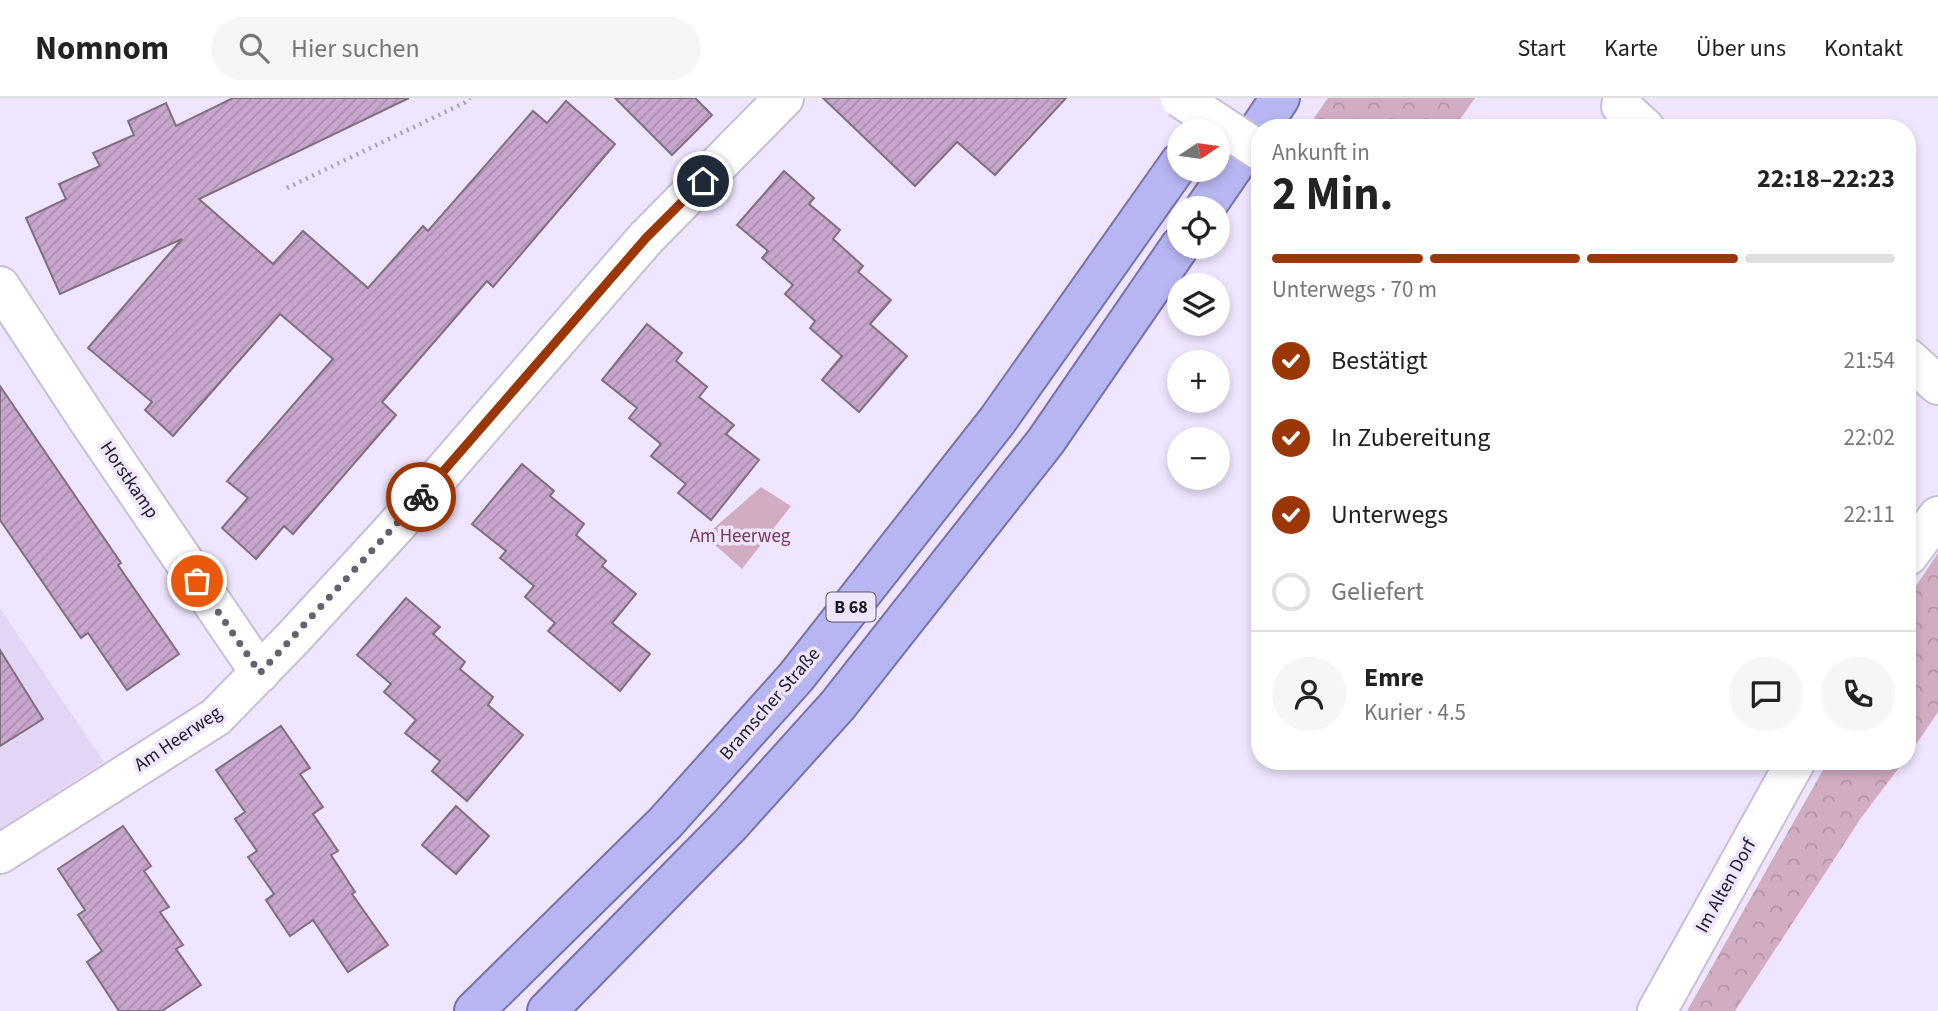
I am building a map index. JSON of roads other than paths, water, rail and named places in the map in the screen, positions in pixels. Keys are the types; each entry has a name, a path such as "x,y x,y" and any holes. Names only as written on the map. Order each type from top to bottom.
{"highway":[{"path":"1209,119 1222,98"},
{"path":"1266,119 1280,98"},
{"path":"1213,196 1251,141"},
{"name":"Bramscher Straße","path":"474,1011 665,823 796,677 997,421 1167,180"},
{"name":"B 68","path":"547,1011 721,834 838,705 1046,441 1171,259"}],"street":[{"name":"Am Heerweg","path":"0,854 216,717 397,524 646,238 784,98"},
{"path":"1180,98 1251,145"},
{"name":"Horstkamp","path":"0,286 260,673"},
{"path":"1916,365 1938,385"},
{"path":"1916,545 1938,516"},
{"name":"Im Alten Dorf","path":"1657,1011 1791,770"}]}
